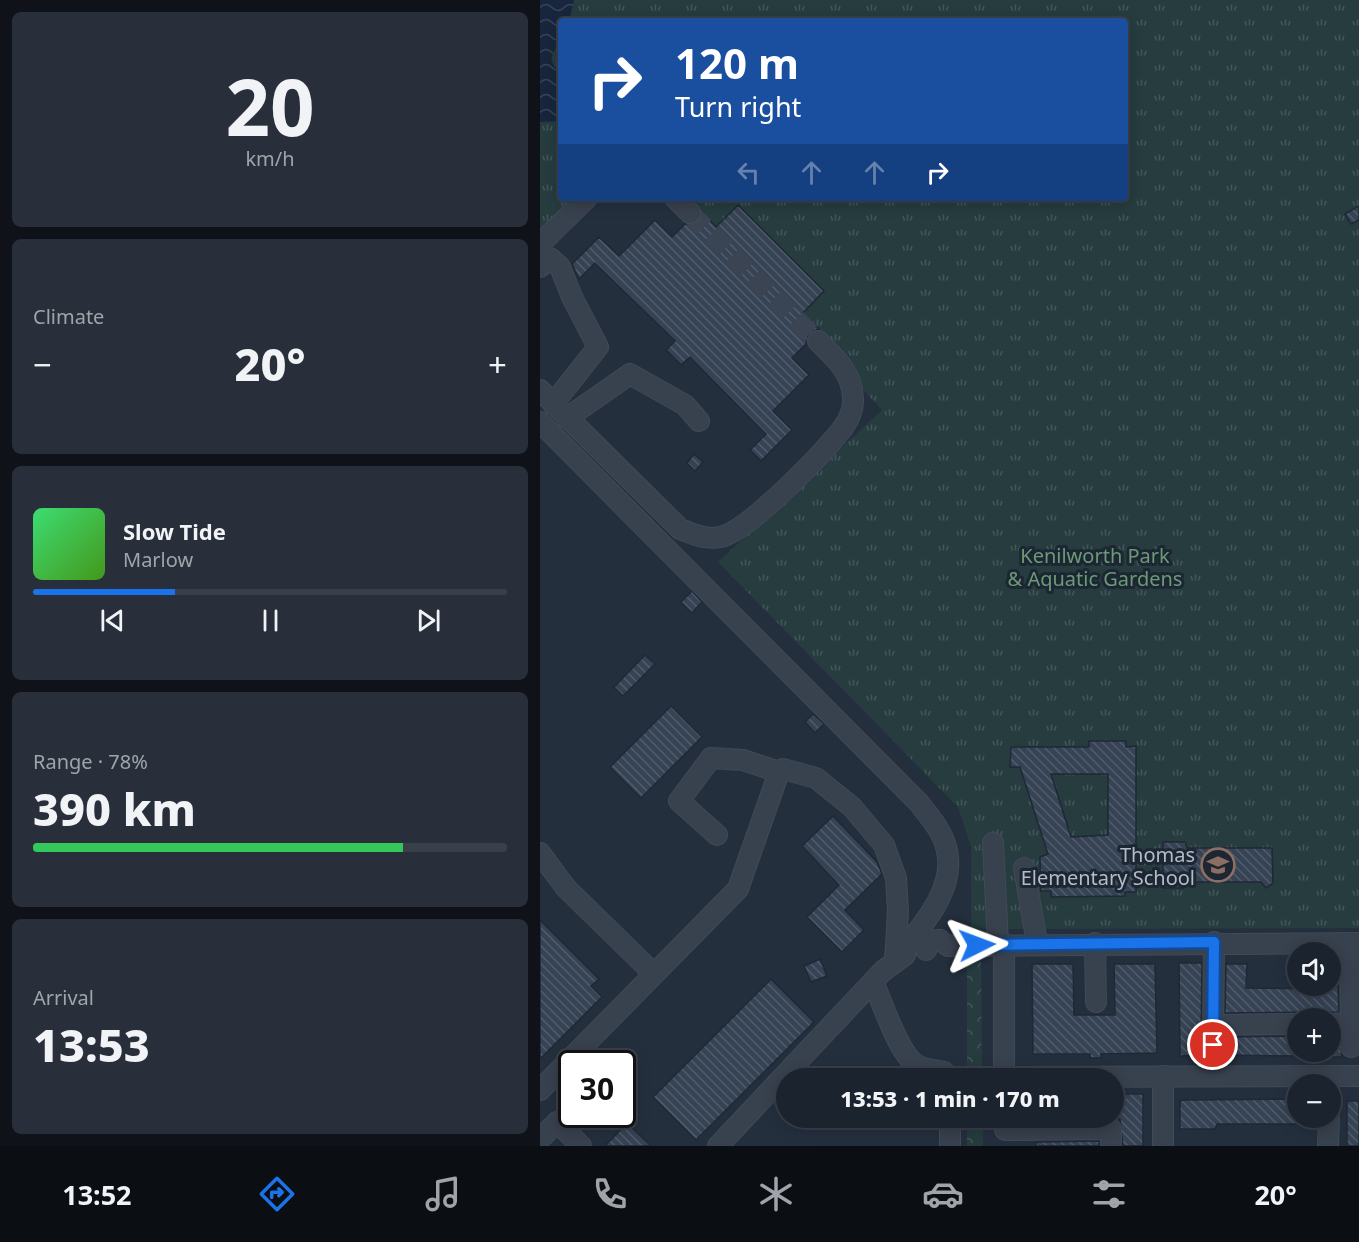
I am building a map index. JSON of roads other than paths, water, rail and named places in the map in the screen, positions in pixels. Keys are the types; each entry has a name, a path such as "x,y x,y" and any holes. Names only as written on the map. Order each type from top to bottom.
{"street":[{"path":"540,244 584,201"},
{"path":"678,201 690,213"},
{"path":"540,267 550,258 560,267 572,297 598,347 547,397 680,529 701,537 720,537 752,520 837,435 851,411 853,399 846,372 818,341"},
{"path":"567,418 630,374 685,405 699,421"},
{"path":"540,422 919,803 937,828 947,850 948,876 942,895 895,961 718,1146"},
{"path":"717,835 679,801 711,758 743,760 779,772 783,770 816,778 852,807 884,845 896,878 898,911 895,961"},
{"path":"542,1085 738,889 779,772"},
{"path":"993,843 1001,944 1004,1068"},
{"path":"540,853 566,888 654,974"},
{"path":"1024,868 1037,943"},
{"path":"1213,1045 1214,942"},
{"path":"895,961 926,950 932,954 940,954 948,946 1037,943 1354,943 1351,1047"},
{"path":"1095,943 1096,1002"},
{"path":"873,982 901,1045 912,1062 923,1068"},
{"path":"1341,1023 1350,1023"},
{"path":"1214,1025 1287,1024"},
{"path":"1124,1076 1287,1079"},
{"path":"1163,1076 1163,1146"},
{"path":"1341,1078 1359,1076"},
{"path":"540,1139 557,1122 581,1146"},
{"path":"950,1128 950,1146"},
{"path":"1328,1145 1329,1128"},
{"path":"1005,1131 1111,1129 1111,1146"}],"water":[{"path":"540,0 574,0 570,18 558,18 558,43 551,58 558,71 558,121 540,122"}],"tunnel":[{"path":"690,213 818,341"}],"place":[{"name":"Thomas Elementary School","path":"1218,865"}],"park label":[{"name":"Kenilworth Park & Aquatic Gardens","path":"1095,566"}]}
